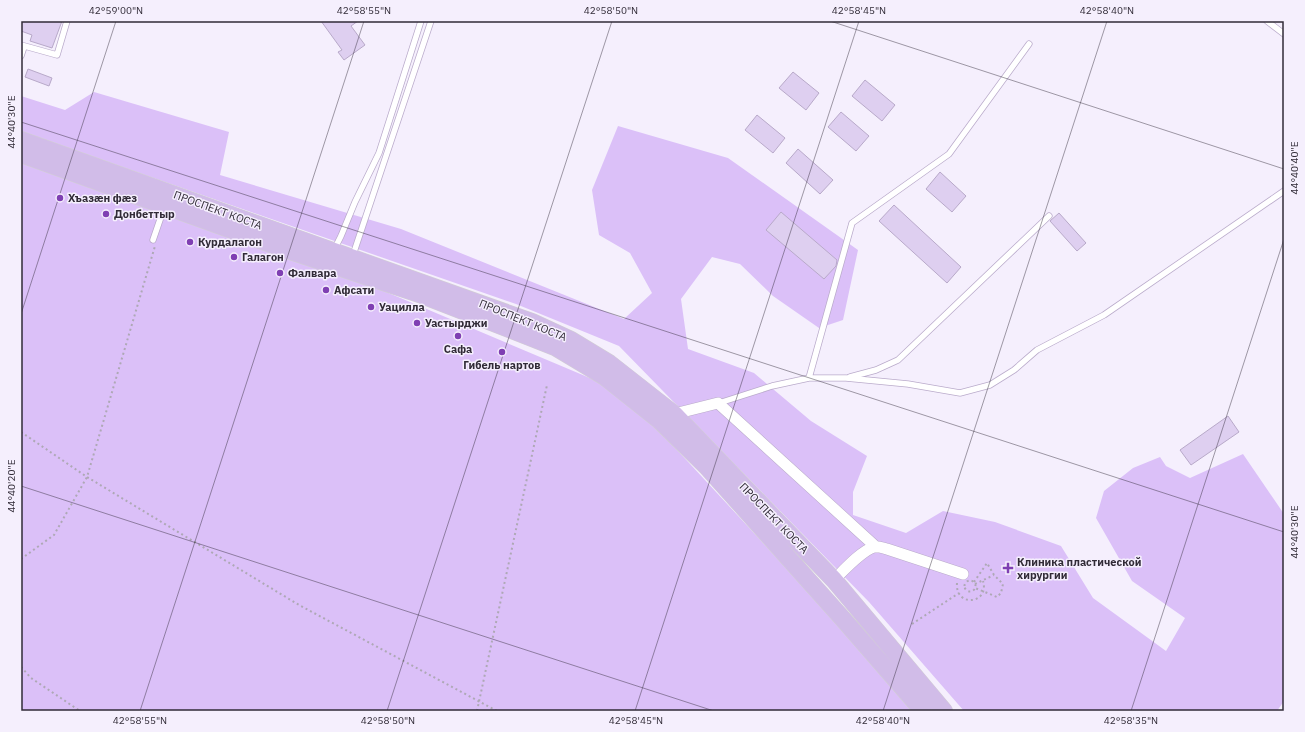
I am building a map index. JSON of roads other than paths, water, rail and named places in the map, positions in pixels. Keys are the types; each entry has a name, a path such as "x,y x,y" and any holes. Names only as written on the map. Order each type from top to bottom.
{"main road":[{"name":"ПРОСПЕКТ КОСТА","path":"21,140 532,322 572,340 609,363 674,414 834,580 944,711"},
{"name":"ПРОСПЕКТ КОСТА","path":"21,154 293,252 422,295 555,347 604,377 659,420 707,467 923,711"}],"street":[{"path":"674,414 718,403 876,547 887,549 963,574"},
{"path":"834,580 844,569 866,552 876,547"}],"lane":[{"path":"21,56 23,46 56,55 67,21"},
{"path":"334,251 354,202 379,153 421,21"},
{"path":"352,258 431,21"},
{"path":"1267,21 1284,34"},
{"path":"809,378 852,223 949,154 1029,44"},
{"path":"718,403 772,386 809,378 846,378 908,384 960,393 990,385 1014,370 1037,350 1104,315 1284,191"},
{"path":"154,242 165,206"},
{"path":"846,378 876,370 898,360 1049,216"}],"place":[{"name":"Хъазæн фæз","path":"60,198"},
{"name":"Донбеттыр","path":"106,214"},
{"name":"Курдалагон","path":"190,242"},
{"name":"Галагон","path":"234,257"},
{"name":"Фалвара","path":"280,273"},
{"name":"Афсати","path":"326,290"},
{"name":"Уацилла","path":"371,307"},
{"name":"Уастырджи","path":"417,323"},
{"name":"Сафа","path":"458,336"},
{"name":"Гибель нартов","path":"502,352"},
{"name":"Клиника пластической хирургии","path":"1008,568"}]}
